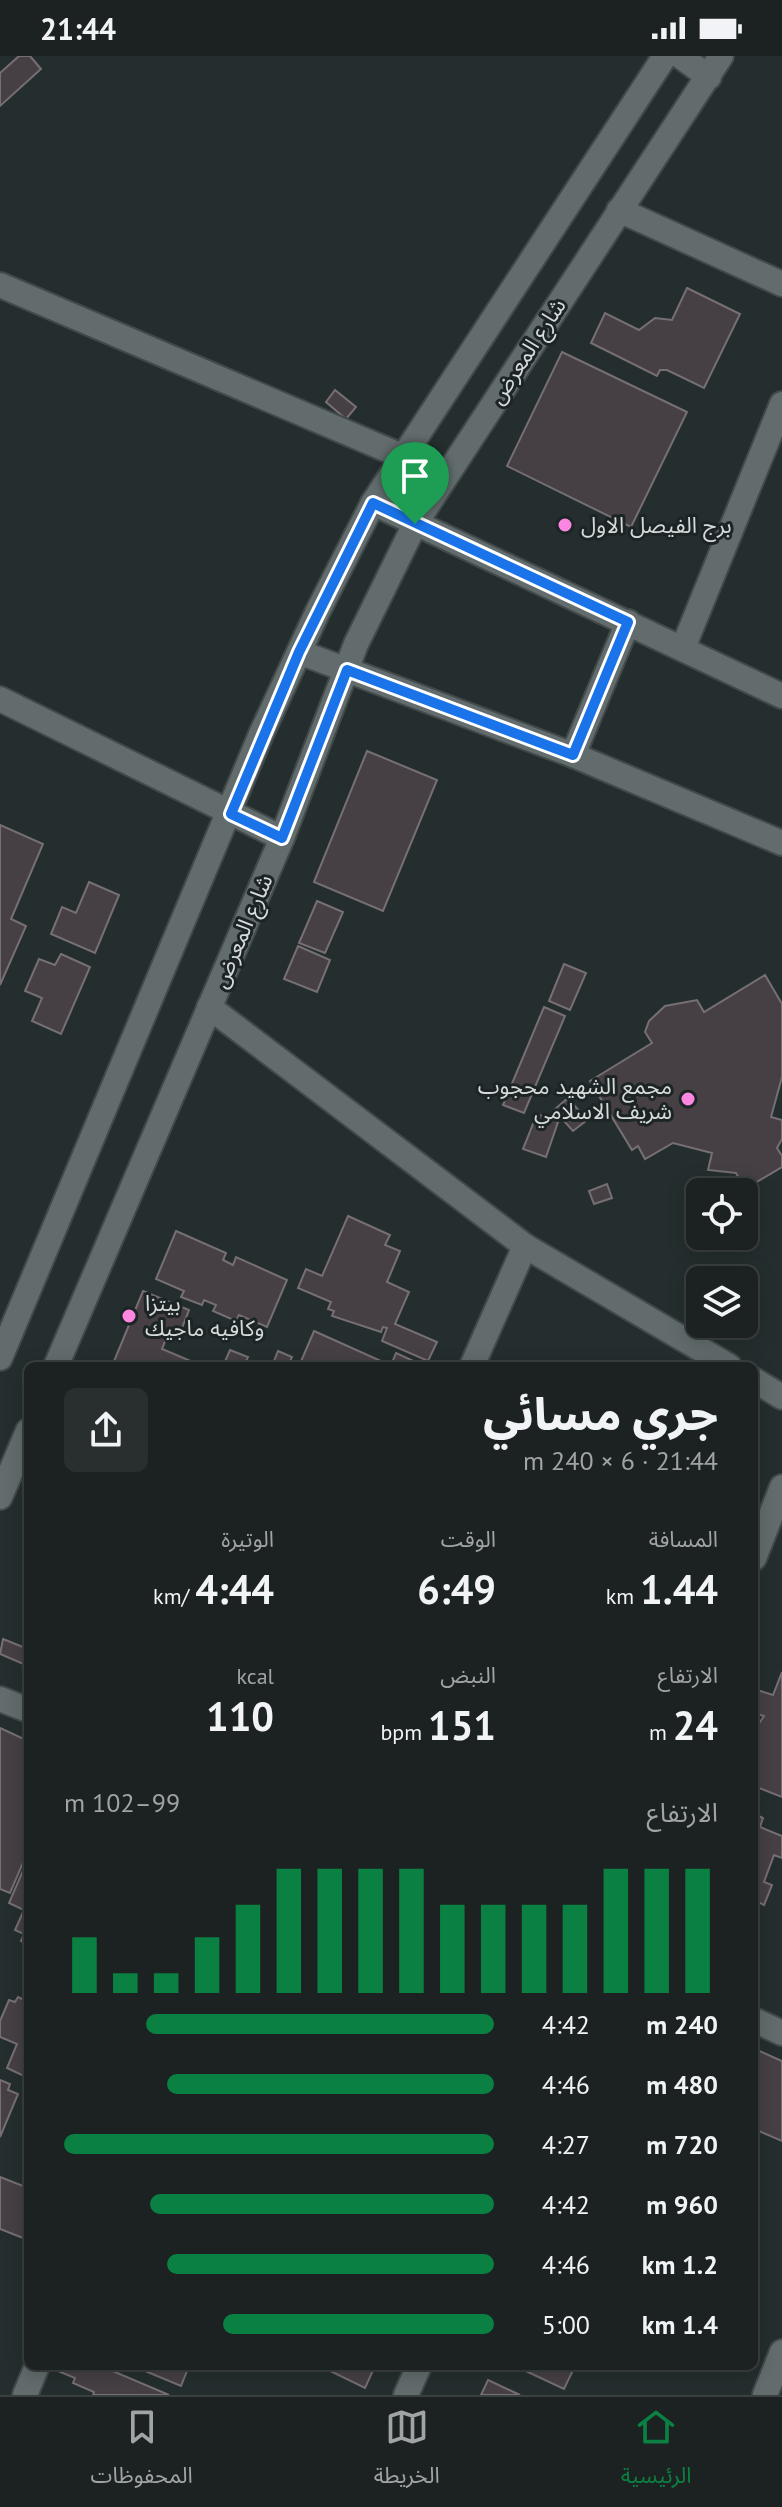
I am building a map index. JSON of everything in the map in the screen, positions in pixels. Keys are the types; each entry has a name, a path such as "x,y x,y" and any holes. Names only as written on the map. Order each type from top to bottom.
{"main road":[{"path":"0,1358 299,652 373,503 665,56"},
{"path":"680,56 715,67"},
{"name":"شارع المعرض","path":"58,1362 282,838 362,631 415,524 715,67"},
{"path":"619,210 782,284"},
{"path":"0,285 404,457"},
{"path":"683,648 782,404"},
{"path":"373,503 782,696"},
{"path":"573,755 628,622"},
{"path":"299,652 573,755 782,843"},
{"path":"0,699 282,838"},
{"path":"209,1007 525,1246 722,1362"},
{"path":"474,1362 525,1246"},
{"path":"758,1382 782,1397"},
{"path":"0,1497 24,1440"},
{"path":"758,1548 782,1487"},
{"path":"0,1699 24,1708"},
{"path":"758,2022 782,2033"},
{"path":"765,2395 782,2352"},
{"path":"25,2395 35,2370"},
{"path":"406,2395 417,2370"}],"building":[{"path":"19,56 30,56 41,69 0,106 0,73"},
{"path":"687,288 740,314 704,388 667,370 660,370 657,376 591,343 605,313 639,330 655,318 672,320"},
{"path":"562,352 687,412 631,527 507,466"},
{"path":"335,390 356,407 346,419 326,402"},
{"path":"367,751 437,780 383,911 314,882"},
{"path":"0,825 43,844 11,919 26,926 0,985"},
{"path":"89,882 119,895 95,953 51,934 62,907 76,913"},
{"path":"317,901 343,912 325,953 299,943"},
{"path":"298,946 330,960 317,992 284,979"},
{"path":"61,954 90,967 61,1034 32,1021 42,998 25,991 39,959 55,965"},
{"path":"564,964 586,973 570,1010 549,1001"},
{"name":"مجمع الشهيد محجوب شريف الاسلامي","path":"765,975 782,1004 782,1077 771,1117 782,1120 782,1139 777,1148 782,1156 782,1167 758,1181 758,1178 739,1178 736,1173 708,1170 712,1153 673,1143 645,1159 638,1146 632,1150 590,1081 652,1043 645,1032 649,1021 665,1006 697,1000 704,1012"},
{"path":"544,1007 565,1016 524,1113 503,1105"},
{"path":"568,1098 587,1120 573,1131 554,1110"},
{"path":"537,1114 558,1122 546,1157 523,1149"},
{"path":"607,1184 612,1198 594,1204 589,1191"},
{"path":"348,1216 390,1235 385,1245 400,1251 387,1282 409,1292 395,1324 437,1342 428,1361 382,1341 387,1328 383,1327 381,1332 332,1316 334,1311 328,1309 331,1302 298,1288 306,1269 322,1276"},
{"path":"176,1231 226,1253 223,1260 233,1265 236,1257 287,1280 267,1327 239,1315 236,1321 213,1311 216,1305 204,1300 202,1305 181,1297 184,1291 156,1279"},
{"path":"143,1291 189,1310 180,1333 170,1329 162,1349 193,1362 114,1362"},
{"path":"314,1331 381,1361 381,1362 301,1362"},
{"path":"230,1350 248,1357 246,1362 225,1362"},
{"path":"278,1351 292,1357 290,1362 274,1362"},
{"path":"396,1353 416,1362 392,1362"},
{"path":"3,1639 24,1647 24,1664 0,1654"},
{"path":"782,1672 782,1797 758,1788 758,1725 764,1716 758,1714 758,1690 773,1695"},
{"path":"0,1728 24,1739 24,1860 10,1893 0,1889"},
{"path":"758,1816 763,1818 760,1827 782,1836 782,1858 774,1855 764,1882 772,1885 764,1905 758,1902"},
{"path":"24,1868 24,1910 9,1903"},
{"path":"23,1912 24,1912 24,1934 15,1930"},
{"path":"18,1997 24,2000 24,2076 7,2068 17,2044 0,2037 0,2021 9,2000 15,2002"},
{"path":"758,2050 782,2061 782,2141 758,2131"},
{"path":"0,2080 10,2084 8,2090 18,2094 0,2137"},
{"path":"0,2177 24,2186 24,2238 0,2229"},
{"path":"110,2370 169,2395 93,2395 94,2392 73,2383 75,2378 58,2371"},
{"path":"143,2370 187,2370 181,2386"},
{"path":"328,2370 373,2370 365,2388"},
{"path":"524,2370 573,2370 564,2389"},
{"path":"488,2380 520,2395 481,2395"}],"place":[{"name":"برج الفيصل الاول","path":"565,525"},
{"name":"مجمع الشهيد محجوب شريف الاسلامي","path":"688,1099"},
{"name":"بيتزا وكافيه ماجيك","path":"129,1316"}],"route":[{"path":"373,503 415,524 628,622 573,755 347,670 282,838 231,814 262,732 373,503"}]}
